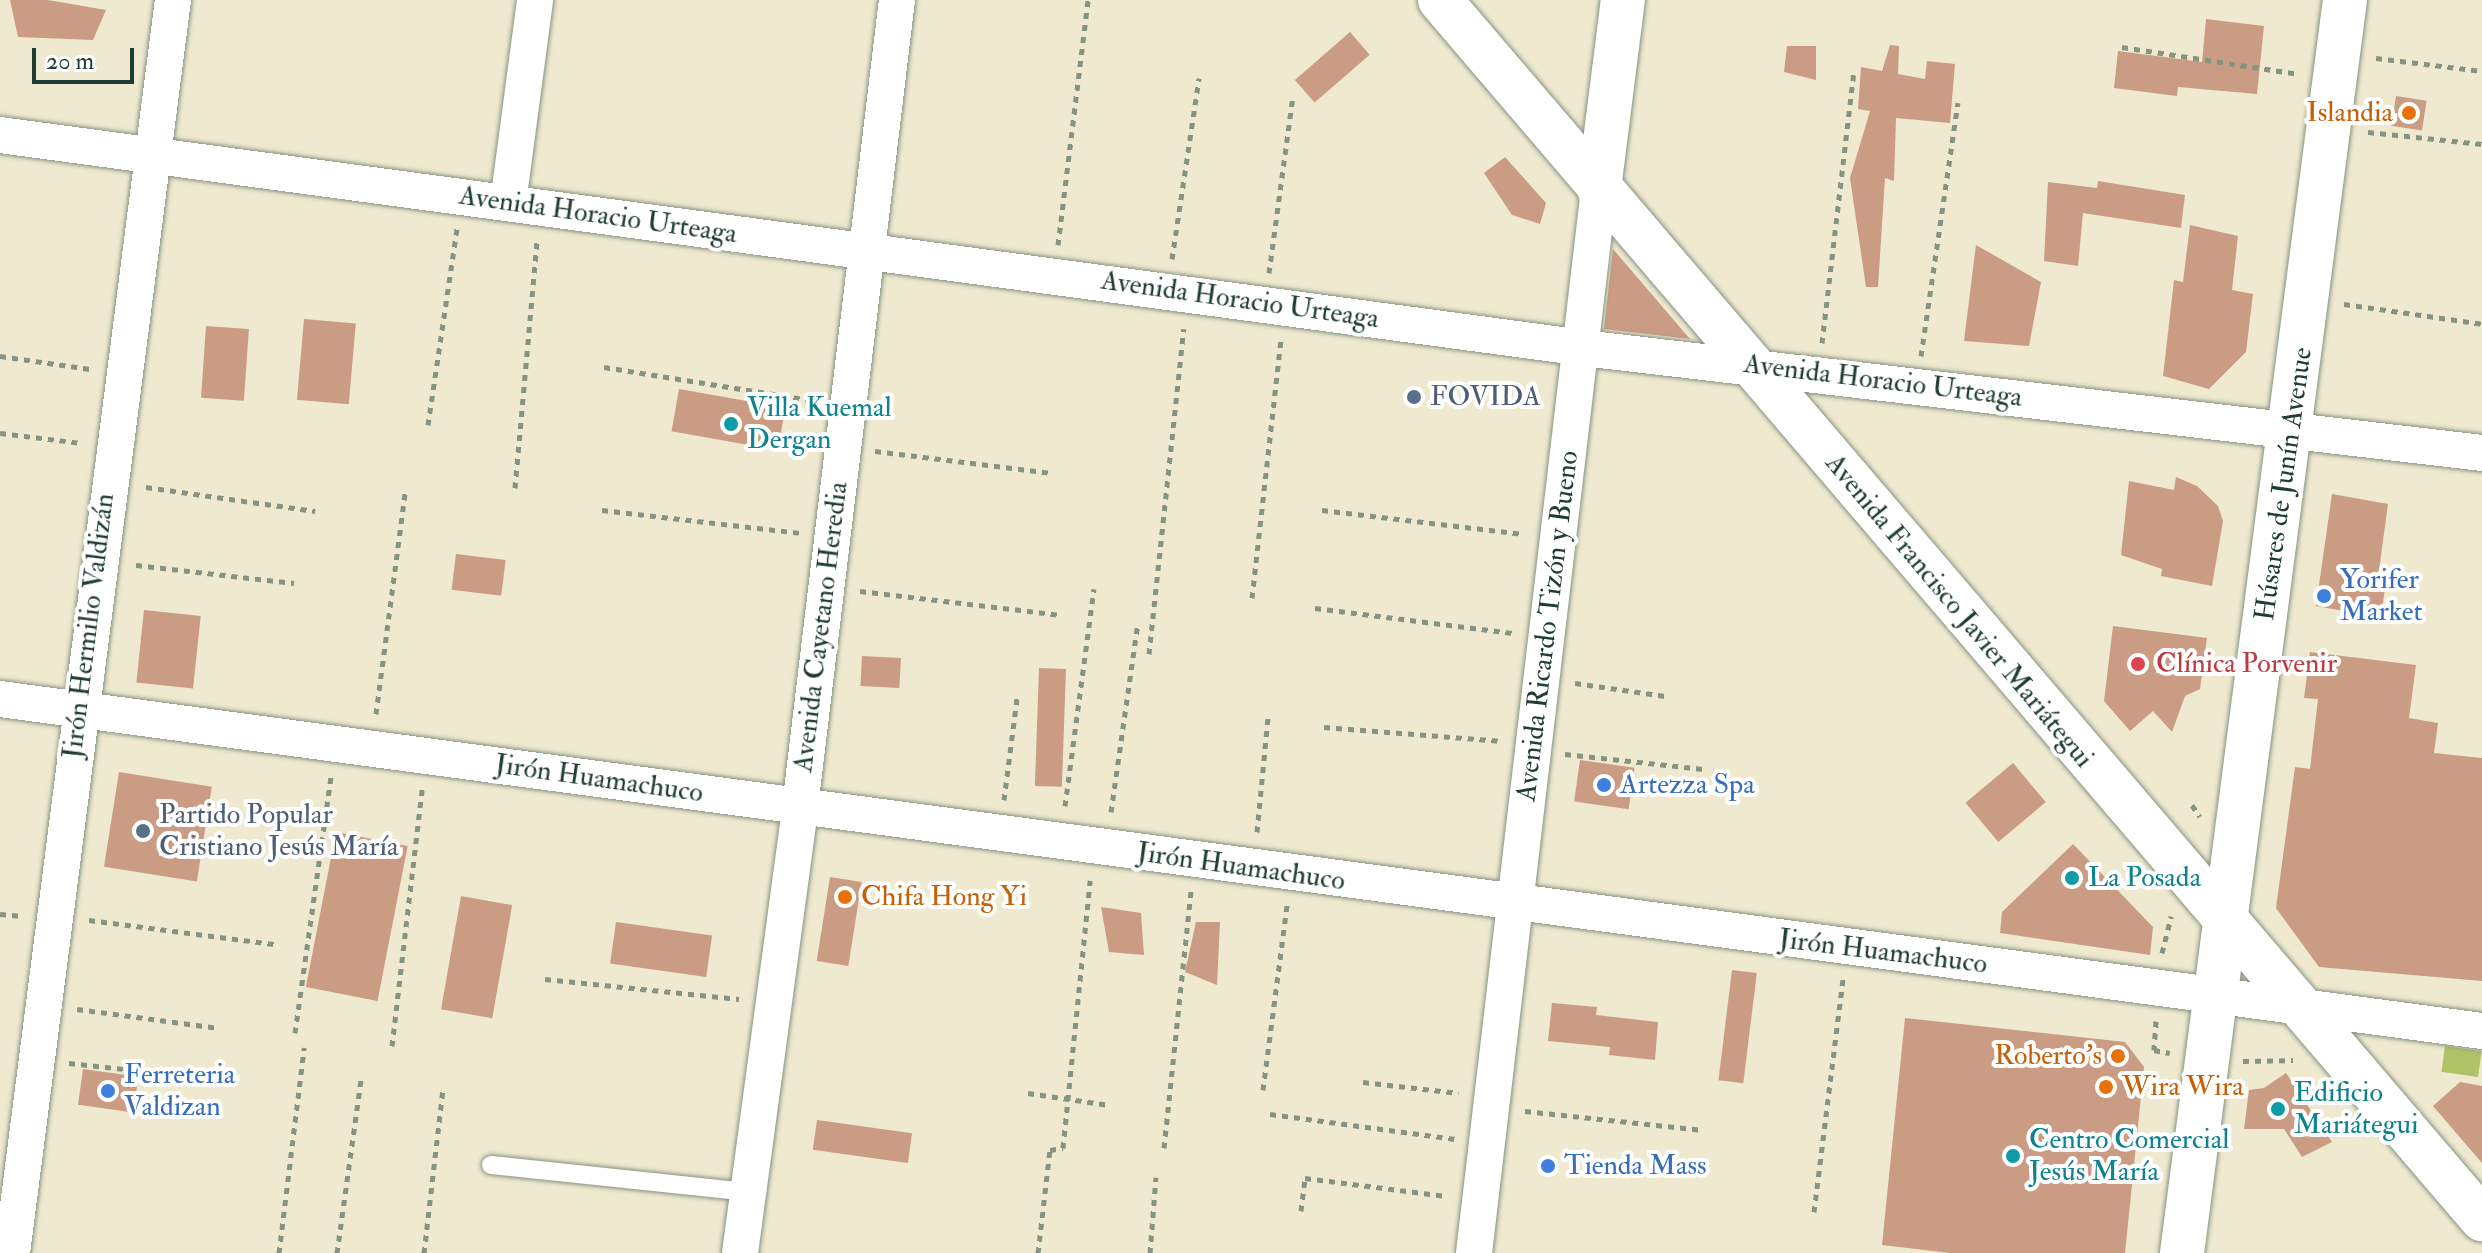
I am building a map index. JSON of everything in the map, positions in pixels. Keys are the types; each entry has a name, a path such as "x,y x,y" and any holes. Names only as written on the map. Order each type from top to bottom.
{"street":[{"name":"Jirón Hermilio Valdizán","path":"12,1253 78,707 173,0"},
{"path":"524,205 535,0"},
{"name":"Avenida Cayetano Heredia","path":"740,1253 800,807 897,0"},
{"name":"Avenida Francisco Javier Mariátegui","path":"1440,0 2222,920 2482,1219"},
{"name":"Avenida Ricardo Tizón y Bueno","path":"1474,1253 1623,0"},
{"name":"Húsares de Junín Avenue","path":"2182,1253 2222,920 2293,429 2345,0"},
{"name":"Avenida Horacio Urteaga","path":"0,135 1275,304 1583,348 1750,365 2482,453"},
{"name":"Jirón Huamachuco","path":"0,699 78,707 1514,905 2482,1031"}],"lane":[{"path":"491,1165 748,1192"}],"path":[{"path":"1054,275 1088,0"},
{"path":"2122,47 2337,67 2482,71"},
{"path":"1820,374 1854,70"},
{"path":"1149,654 1178,291 1199,78"},
{"path":"1252,598 1293,96"},
{"path":"1917,385 1958,103"},
{"path":"2329,129 2482,144"},
{"path":"428,425 461,197"},
{"path":"515,488 524,205"},
{"path":"2309,299 2482,324"},
{"path":"0,356 123,374"},
{"path":"604,367 847,406"},
{"path":"0,433 111,464 315,511"},
{"path":"843,448 1052,473"},
{"path":"371,747 405,493"},
{"path":"602,510 831,537"},
{"path":"1322,510 1559,538"},
{"path":"97,561 294,583"},
{"path":"826,587 1061,615"},
{"path":"1038,1253 1050,1150 1063,1148 1068,1099 1086,846 1094,589"},
{"path":"1315,608 1547,637"},
{"path":"1086,846 1138,623"},
{"path":"1542,679 1665,696"},
{"path":"1000,834 1017,698"},
{"path":"1254,869 1268,718"},
{"path":"1324,727 1533,747 1703,769"},
{"path":"295,1033 335,743"},
{"path":"392,1046 425,755"},
{"path":"1164,1148 1194,861"},
{"path":"1263,1090 1290,874"},
{"path":"2162,958 2174,909"},
{"path":"53,915 275,944"},
{"path":"1814,1212 1847,947"},
{"path":"545,979 774,1002"},
{"path":"43,1005 219,1028"},
{"path":"2154,1050 2156,1012"},
{"path":"279,1253 304,1048"},
{"path":"36,1060 171,1074"},
{"path":"2236,1061 2304,1060"},
{"path":"337,1253 361,1080"},
{"path":"1363,1082 1703,1130"},
{"path":"424,1253 443,1088"},
{"path":"1028,1093 1109,1105"},
{"path":"1270,1114 1487,1143"},
{"path":"1150,1253 1156,1177"},
{"path":"1301,1211 1305,1178 1480,1200"}],"green space":[{"path":"2445,1046 2482,1051 2478,1077 2441,1072"}],"building":[{"path":"10,0 48,0 106,10 93,40 18,37"},
{"path":"2206,19 2264,26 2257,94 2178,87 2177,96 2114,88 2118,51 2202,62"},
{"path":"1350,32 1370,55 1315,103 1295,80"},
{"path":"1890,45 1899,46 1898,74 1925,79 1927,61 1955,64 1950,123 1896,118 1894,181 1885,178 1878,287 1866,287 1850,178 1870,111 1858,109 1861,67 1882,71"},
{"path":"1787,46 1816,46 1816,80 1784,72"},
{"name":"Islandia","path":"2396,96 2427,101 2422,130 2391,126"},
{"path":"1505,157 1546,203 1540,224 1512,215 1484,173"},
{"path":"2098,181 2185,195 2181,228 2083,213 2078,266 2044,261 2048,182 2097,188"},
{"path":"2190,225 2238,236 2232,290 2253,294 2246,352 2209,389 2163,376 2174,280 2183,282"},
{"path":"1976,245 2041,282 2029,346 1964,341"},
{"path":"1613,249 1690,339 1604,329"},
{"path":"304,319 356,324 349,404 297,400"},
{"path":"206,326 249,329 244,401 201,398"},
{"name":"Villa Kuemal Dergan","path":"679,389 785,408 778,450 672,431"},
{"path":"2176,477 2197,486 2218,506 2223,521 2212,586 2161,576 2162,569 2121,555 2129,481 2174,490"},
{"path":"2332,494 2388,504 2378,578 2386,581 2381,618 2316,606"},
{"path":"456,554 506,560 501,596 452,590"},
{"path":"144,610 201,616 193,689 136,683"},
{"name":"Clínica Porvenir","path":"2113,626 2207,638 2200,689 2185,696 2172,732 2153,711 2130,731 2104,701"},
{"path":"2310,652 2416,665 2409,718 2438,723 2434,753 2482,758 2482,981 2319,967 2276,908 2295,767 2310,769 2318,699 2304,698"},
{"path":"862,656 901,658 899,688 860,686"},
{"path":"1039,668 1066,669 1062,787 1035,786"},
{"name":"Artezza Spa","path":"1580,760 1634,768 1629,809 1574,802"},
{"path":"2013,763 2046,802 1998,842 1966,803"},
{"path":"119,772 212,787 197,882 104,867"},
{"path":"336,832 408,846 378,1001 306,987"},
{"name":"La Posada","path":"2073,844 2153,927 2150,955 2000,933 2002,912"},
{"path":"830,877 862,882 848,966 817,961"},
{"path":"461,896 512,905 492,1018 441,1009"},
{"path":"1101,907 1141,913 1144,955 1109,952"},
{"path":"616,922 712,935 706,977 610,964"},
{"path":"1196,922 1220,922 1217,985 1185,972"},
{"path":"1732,970 1757,973 1743,1083 1718,1080"},
{"path":"1552,1003 1597,1007 1596,1015 1658,1022 1655,1060 1609,1055 1610,1047 1548,1041"},
{"name":"Centro Comercial Jesús María","path":"1905,1018 2125,1042 2144,1067 2125,1253 1950,1253 1882,1245"},
{"name":"Ferreteria Valdizan","path":"83,1069 138,1077 133,1112 78,1105"},
{"name":"Edificio Mariátegui","path":"2286,1073 2332,1142 2302,1157 2284,1129 2244,1129 2249,1090 2264,1088"},
{"path":"2460,1082 2482,1086 2482,1163 2433,1106"},
{"path":"817,1120 912,1133 908,1163 813,1150"}],"place":[{"name":"Islandia","path":"2409,113"},
{"name":"FOVIDA","path":"1414,397"},
{"name":"Villa Kuemal Dergan","path":"731,424"},
{"name":"Yorifer Market","path":"2324,596"},
{"name":"Clínica Porvenir","path":"2138,664"},
{"name":"Artezza Spa","path":"1604,785"},
{"name":"Partido Popular Cristiano Jesús María","path":"143,831"},
{"name":"La Posada","path":"2072,878"},
{"name":"Chifa Hong Yi","path":"845,897"},
{"name":"Roberto's","path":"2118,1056"},
{"name":"Wira Wira","path":"2106,1087"},
{"name":"Ferreteria Valdizan","path":"108,1091"},
{"name":"Edificio Mariátegui","path":"2278,1109"},
{"name":"Centro Comercial Jesús María","path":"2013,1156"},
{"name":"Tienda Mass","path":"1548,1166"}]}
